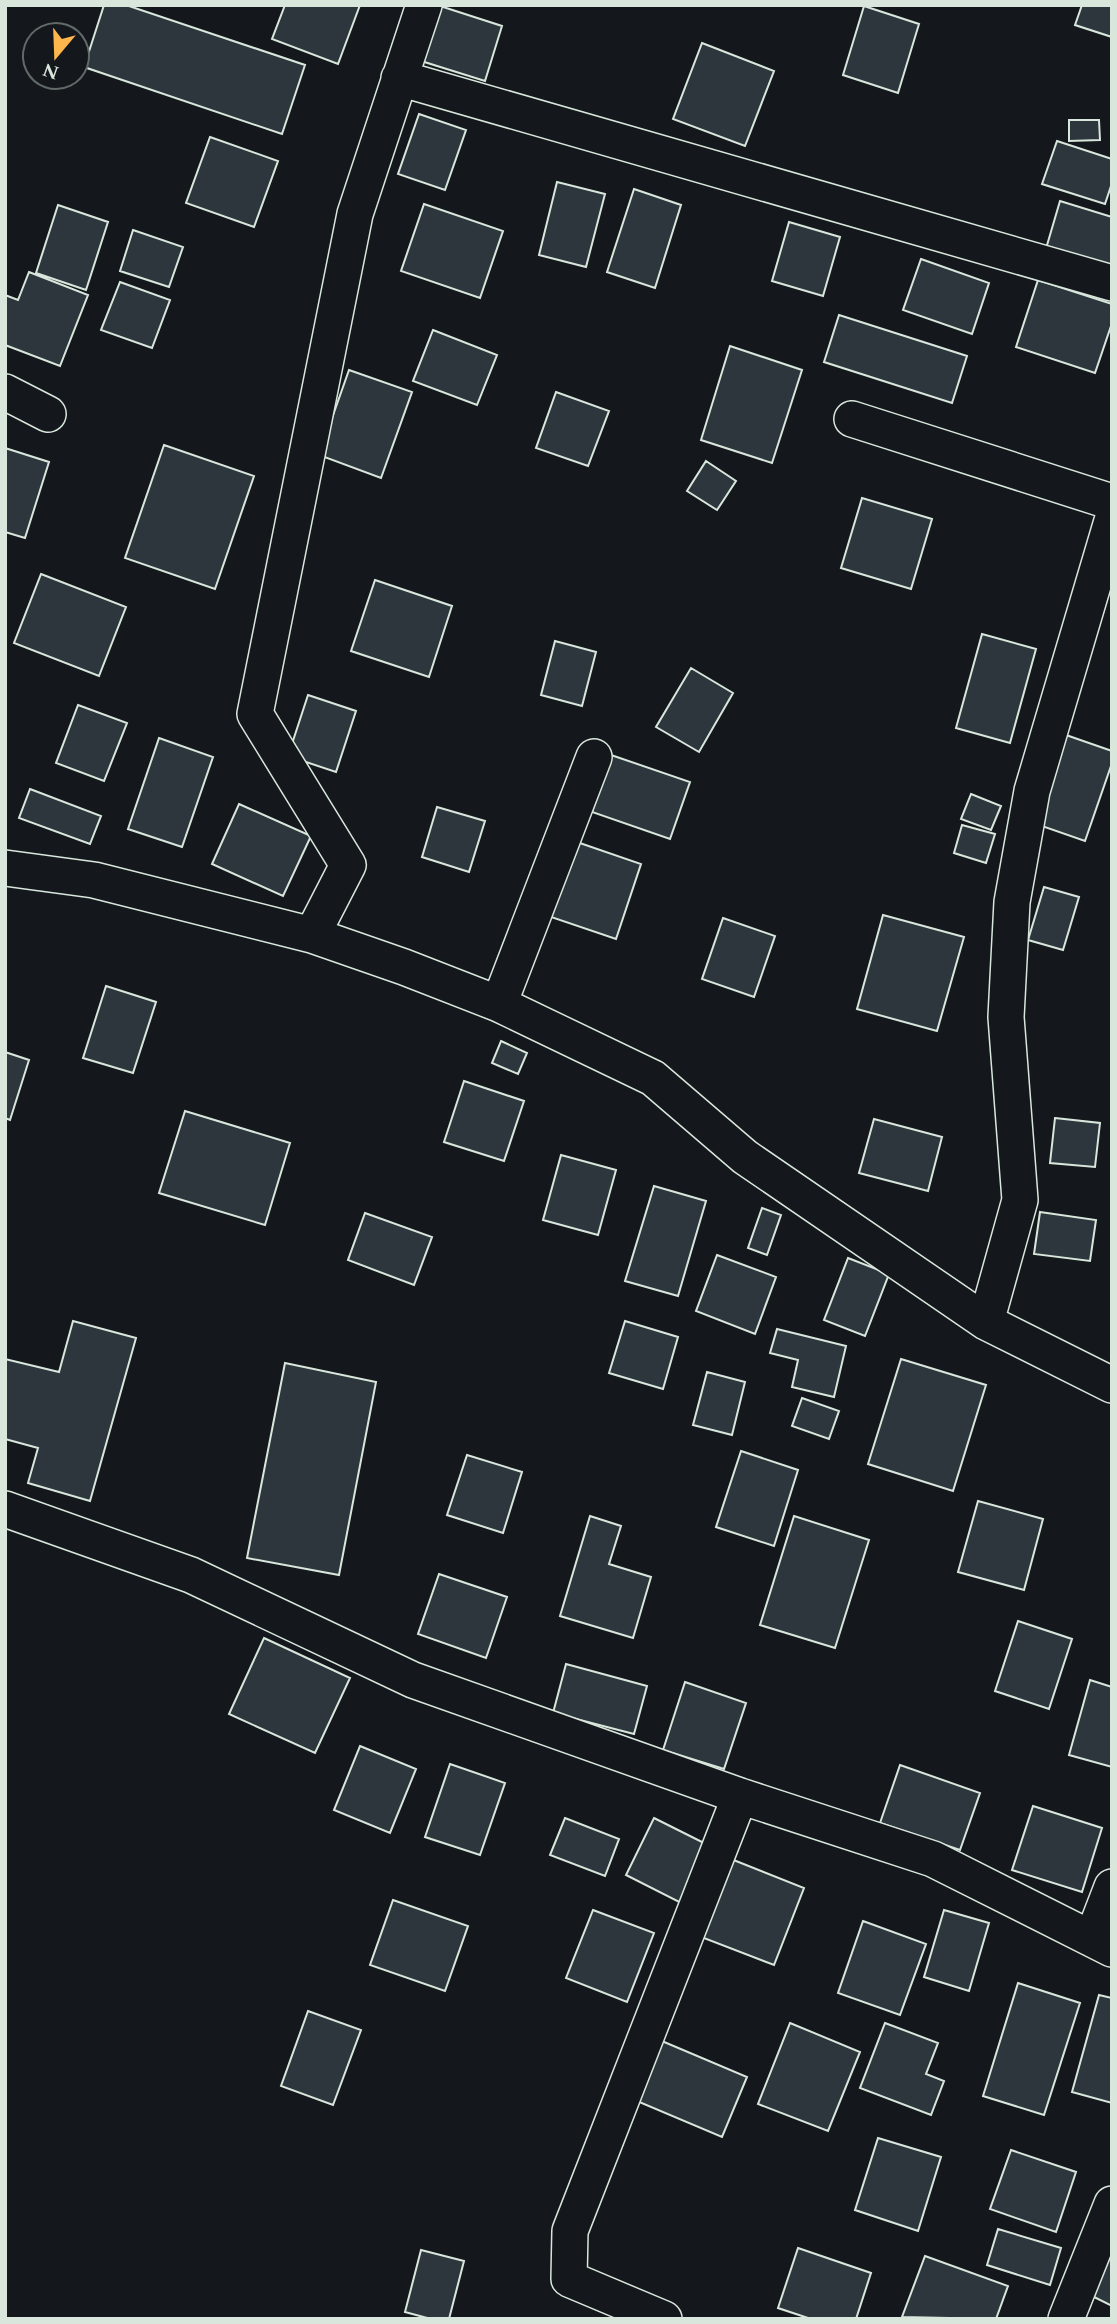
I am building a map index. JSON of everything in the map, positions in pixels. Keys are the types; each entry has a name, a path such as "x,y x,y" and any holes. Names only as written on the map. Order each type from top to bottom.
{"street":[{"path":"312,935 348,865 255,715 355,214 424,5"},
{"path":"400,78 1112,283"},
{"path":"5,392 48,414"},
{"path":"852,419 1112,502"},
{"path":"986,1322 1020,1200 1006,1017 1012,902 1032,791 1112,521"},
{"path":"499,1004 594,757"},
{"path":"5,868 94,880 312,935 499,1004 653,1078 745,1157 986,1322 1112,1385"},
{"path":"5,1509 191,1575 413,1680 740,1796 933,1859 1102,1944 1112,1887"},
{"path":"664,2319 569,2279 570,2231 740,1796"},
{"path":"1066,2319 1112,2204"}],"building":[{"path":"104,5 126,5 305,65 282,134 91,69 91,45"},
{"path":"285,5 360,5 338,64 272,39"},
{"path":"437,5 502,26 485,81 418,60"},
{"path":"1082,5 1112,5 1112,37 1075,25"},
{"path":"864,6 919,24 898,93 843,75"},
{"path":"702,43 774,71 745,146 673,119"},
{"path":"419,114 466,130 445,190 398,174"},
{"path":"1069,120 1099,120 1100,140 1069,141"},
{"path":"210,137 278,161 254,227 186,203"},
{"path":"1057,141 1112,159 1112,183 1105,204 1042,184"},
{"path":"557,182 605,194 586,267 539,255"},
{"path":"634,189 681,205 655,288 607,272"},
{"path":"1060,201 1112,217 1112,272 1045,252"},
{"path":"424,204 503,231 480,298 401,271"},
{"path":"58,205 108,222 86,290 36,273"},
{"path":"789,222 840,237 823,296 772,281"},
{"path":"133,230 183,247 169,287 120,271"},
{"path":"921,259 989,283 972,334 903,310"},
{"path":"29,272 88,295 60,366 5,345 5,295 18,300"},
{"path":"1038,280 1112,304 1112,323 1095,373 1016,347"},
{"path":"120,282 170,300 152,348 101,330"},
{"path":"839,315 967,356 952,403 824,362"},
{"path":"433,330 497,355 477,405 413,381"},
{"path":"730,346 802,370 772,463 701,440"},
{"path":"349,370 412,392 381,478 319,455"},
{"path":"556,392 609,411 588,466 536,448"},
{"path":"164,445 254,476 215,589 125,558"},
{"path":"5,448 49,462 25,538 5,532"},
{"path":"706,461 736,481 717,510 687,491"},
{"path":"862,498 932,519 911,589 841,568"},
{"path":"41,574 126,607 99,676 14,643"},
{"path":"375,580 452,606 429,677 351,651"},
{"path":"982,634 1036,649 1010,743 956,728"},
{"path":"555,641 596,652 582,706 541,695"},
{"path":"691,668 733,693 699,752 656,727"},
{"path":"308,695 356,711 336,772 288,756"},
{"path":"78,705 127,723 104,781 56,763"},
{"path":"1066,735 1112,751 1112,763 1085,841 1036,824"},
{"path":"159,738 213,757 182,847 128,829"},
{"path":"611,755 690,782 670,839 592,812"},
{"path":"30,789 101,816 90,844 19,818"},
{"path":"971,794 1001,806 991,830 961,819"},
{"path":"239,804 311,836 283,896 212,864"},
{"path":"437,807 485,821 469,872 422,857"},
{"path":"962,825 995,834 986,863 954,853"},
{"path":"574,841 641,864 616,939 548,916"},
{"path":"1044,887 1079,897 1063,950 1028,940"},
{"path":"883,915 964,937 937,1031 857,1009"},
{"path":"723,918 775,936 754,997 702,979"},
{"path":"106,986 156,1002 133,1073 83,1058"},
{"path":"501,1041 527,1053 518,1074 492,1063"},
{"path":"5,1052 29,1060 10,1120 5,1118"},
{"path":"464,1081 524,1101 504,1161 444,1142"},
{"path":"185,1111 290,1143 265,1225 159,1193"},
{"path":"1055,1118 1100,1123 1095,1167 1050,1163"},
{"path":"874,1119 942,1137 928,1191 859,1173"},
{"path":"561,1155 616,1170 598,1235 543,1220"},
{"path":"654,1186 706,1201 678,1296 625,1281"},
{"path":"762,1208 781,1215 767,1255 748,1248"},
{"path":"1040,1212 1096,1220 1090,1261 1034,1254"},
{"path":"365,1213 432,1237 414,1285 348,1260"},
{"path":"717,1255 776,1277 755,1334 696,1311"},
{"path":"848,1258 889,1274 865,1336 824,1320"},
{"path":"73,1321 136,1338 90,1501 28,1483 38,1448 5,1439 5,1359 59,1372"},
{"path":"625,1321 678,1337 663,1389 609,1373"},
{"path":"777,1329 846,1346 834,1397 792,1387 798,1360 770,1353"},
{"path":"901,1359 986,1385 953,1491 868,1464"},
{"path":"285,1363 376,1382 339,1575 247,1558"},
{"path":"707,1372 745,1382 732,1435 693,1425"},
{"path":"802,1398 839,1411 829,1439 792,1426"},
{"path":"741,1451 798,1470 774,1546 716,1527"},
{"path":"467,1455 522,1472 503,1533 447,1515"},
{"path":"978,1501 1043,1519 1024,1590 958,1572"},
{"path":"590,1516 621,1526 609,1564 651,1577 633,1638 560,1616"},
{"path":"794,1516 869,1540 835,1648 760,1625"},
{"path":"439,1574 507,1597 486,1658 418,1634"},
{"path":"1018,1621 1072,1639 1049,1709 995,1691"},
{"path":"264,1638 350,1678 315,1753 229,1714"},
{"path":"566,1664 647,1686 634,1734 553,1713"},
{"path":"1090,1680 1112,1687 1112,1767 1069,1755"},
{"path":"685,1682 746,1703 724,1769 663,1750"},
{"path":"360,1746 416,1769 390,1833 334,1810"},
{"path":"450,1764 505,1783 480,1855 425,1837"},
{"path":"900,1765 980,1793 960,1850 880,1823"},
{"path":"1033,1806 1102,1828 1082,1892 1012,1870"},
{"path":"565,1818 619,1839 605,1876 550,1855"},
{"path":"654,1818 718,1850 689,1907 626,1875"},
{"path":"726,1857 804,1888 774,1965 696,1935"},
{"path":"393,1900 468,1926 445,1991 370,1965"},
{"path":"593,1910 654,1933 627,2002 566,1978"},
{"path":"944,1910 989,1923 969,1991 924,1977"},
{"path":"863,1921 926,1944 900,2015 838,1993"},
{"path":"1018,1983 1080,2003 1044,2115 983,2096"},
{"path":"1099,1995 1112,1998 1112,2103 1072,2092"},
{"path":"308,2011 361,2030 333,2105 281,2086"},
{"path":"790,2023 860,2052 828,2131 758,2104"},
{"path":"885,2023 938,2043 926,2074 944,2081 931,2115 860,2088"},
{"path":"650,2036 747,2077 722,2137 625,2096"},
{"path":"878,2138 941,2157 918,2231 855,2210"},
{"path":"1011,2150 1076,2172 1056,2232 990,2209"},
{"path":"998,2229 1061,2248 1050,2285 987,2265"},
{"path":"798,2248 871,2273 856,2319 811,2319 778,2308"},
{"path":"421,2250 464,2261 449,2319 431,2319 405,2312"},
{"path":"1112,2253 1112,2306 1090,2295"},
{"path":"925,2256 1008,2286 996,2319 902,2317"}]}
